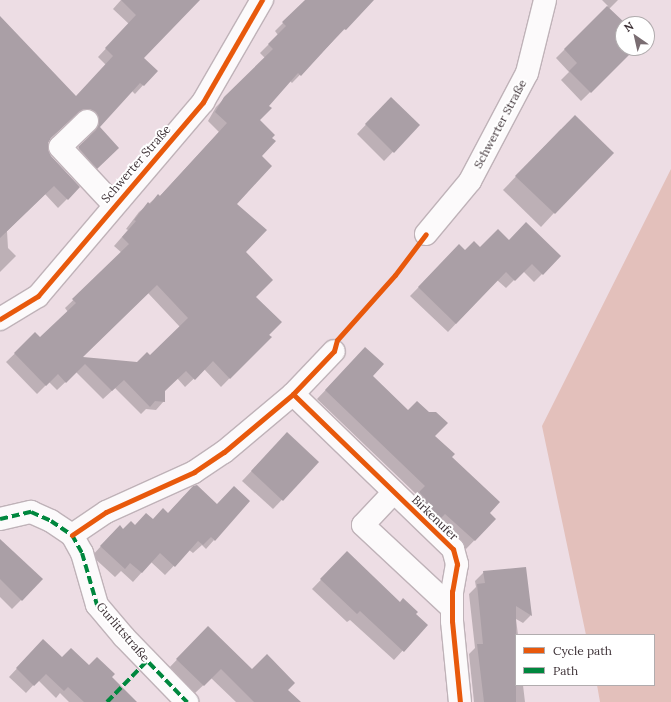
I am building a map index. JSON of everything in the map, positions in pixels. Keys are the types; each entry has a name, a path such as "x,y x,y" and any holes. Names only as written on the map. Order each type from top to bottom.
{"street":[{"name":"Schwerter Straße","path":"0,319 38,296 203,102 262,0"},
{"name":"Schwerter Straße","path":"426,234 470,181 527,73 545,0"},
{"path":"86,120 60,146 114,205"},
{"path":"72,535 106,512 194,472 224,452 293,394 334,351"},
{"name":"Birkenufer","path":"293,394 453,549 457,564 452,591 451,608 460,702"},
{"path":"394,492 363,525 451,608"},
{"name":"Gurlittstraße","path":"0,519 31,512 51,521 72,535 82,553 97,605 124,637 188,702"}],"shaded area":[{"path":"671,169 671,702 600,702 597,686 655,686 655,634 586,634 542,426"}],"building":[{"path":"121,0 200,0 144,58 158,71 144,86 140,83 100,127 119,148 97,169 78,147 96,130 99,124 99,118 96,112 90,109 84,109 79,112 51,138 48,143 48,149 51,156 80,187 68,200 54,186 0,238 0,16 76,96 113,56 105,48 136,15"},
{"path":"305,0 374,0 346,30 344,29 301,76 298,73 269,106 272,108 260,120 275,135 272,138 276,141 262,156 272,166 237,204 267,230 246,252 273,280 256,297 282,322 269,335 272,337 230,379 213,361 195,380 186,371 165,391 165,402 155,401 150,407 124,380 112,391 85,364 66,383 58,374 46,386 14,353 35,332 40,337 76,303 72,299 129,244 122,237 136,221 134,220 148,202 150,204 158,194 160,196 227,123 215,112 224,97 273,49 268,44 286,26 282,22","holes":["157,285 188,318 150,355 147,352 137,362 83,357"]},
{"path":"607,6 618,16 615,16 615,56 628,56 591,93 569,71 577,63 564,49"},
{"path":"391,97 420,125 394,153 365,124"},
{"path":"575,115 614,153 555,214 515,176"},
{"path":"526,222 561,256 543,275 532,264 515,281 506,272 456,324 418,287 459,244 465,250 474,241 480,247 498,229 509,240"},
{"path":"365,347 384,364 373,376 408,410 417,401 429,412 436,412 448,423 435,436 455,454 452,457 500,502 490,513 496,519 475,541 445,514 440,519 423,503 426,499 419,492 425,486 325,390"},
{"path":"287,432 319,462 283,501 251,471"},
{"path":"197,485 217,504 234,486 250,501 215,541 211,537 203,545 198,541 175,567 160,553 142,573 130,563 125,569 100,546 120,525 123,529 131,521 135,525 146,513 153,519 163,508 168,513 193,486"},
{"path":"0,539 43,579 22,601 0,579"},
{"path":"347,551 400,602 403,598 418,612 416,614 428,625 404,652 360,611 357,614 320,579"},
{"path":"526,567 532,616 516,606 516,702 484,702 477,644 483,644 477,584 485,583 483,571"},
{"path":"208,626 252,669 267,654 295,683 288,690 301,702 254,702 221,669 204,686 176,659"},
{"path":"43,639 62,657 71,648 89,665 97,657 115,674 112,677 137,702 84,702 68,687 64,691 46,674 34,686 16,668"}],"marked path":[{"path":"0,519 31,512 51,521 72,535 82,553 97,605 124,637 187,702"},
{"path":"107,702 147,661"}],"cycle path":[{"path":"0,319 38,296 203,102 262,0"},
{"path":"72,535 106,512 194,472 224,452 293,394 334,351 337,340 395,275 426,234"},
{"path":"293,394 453,549 457,564 452,591 452,621 460,702"}]}
